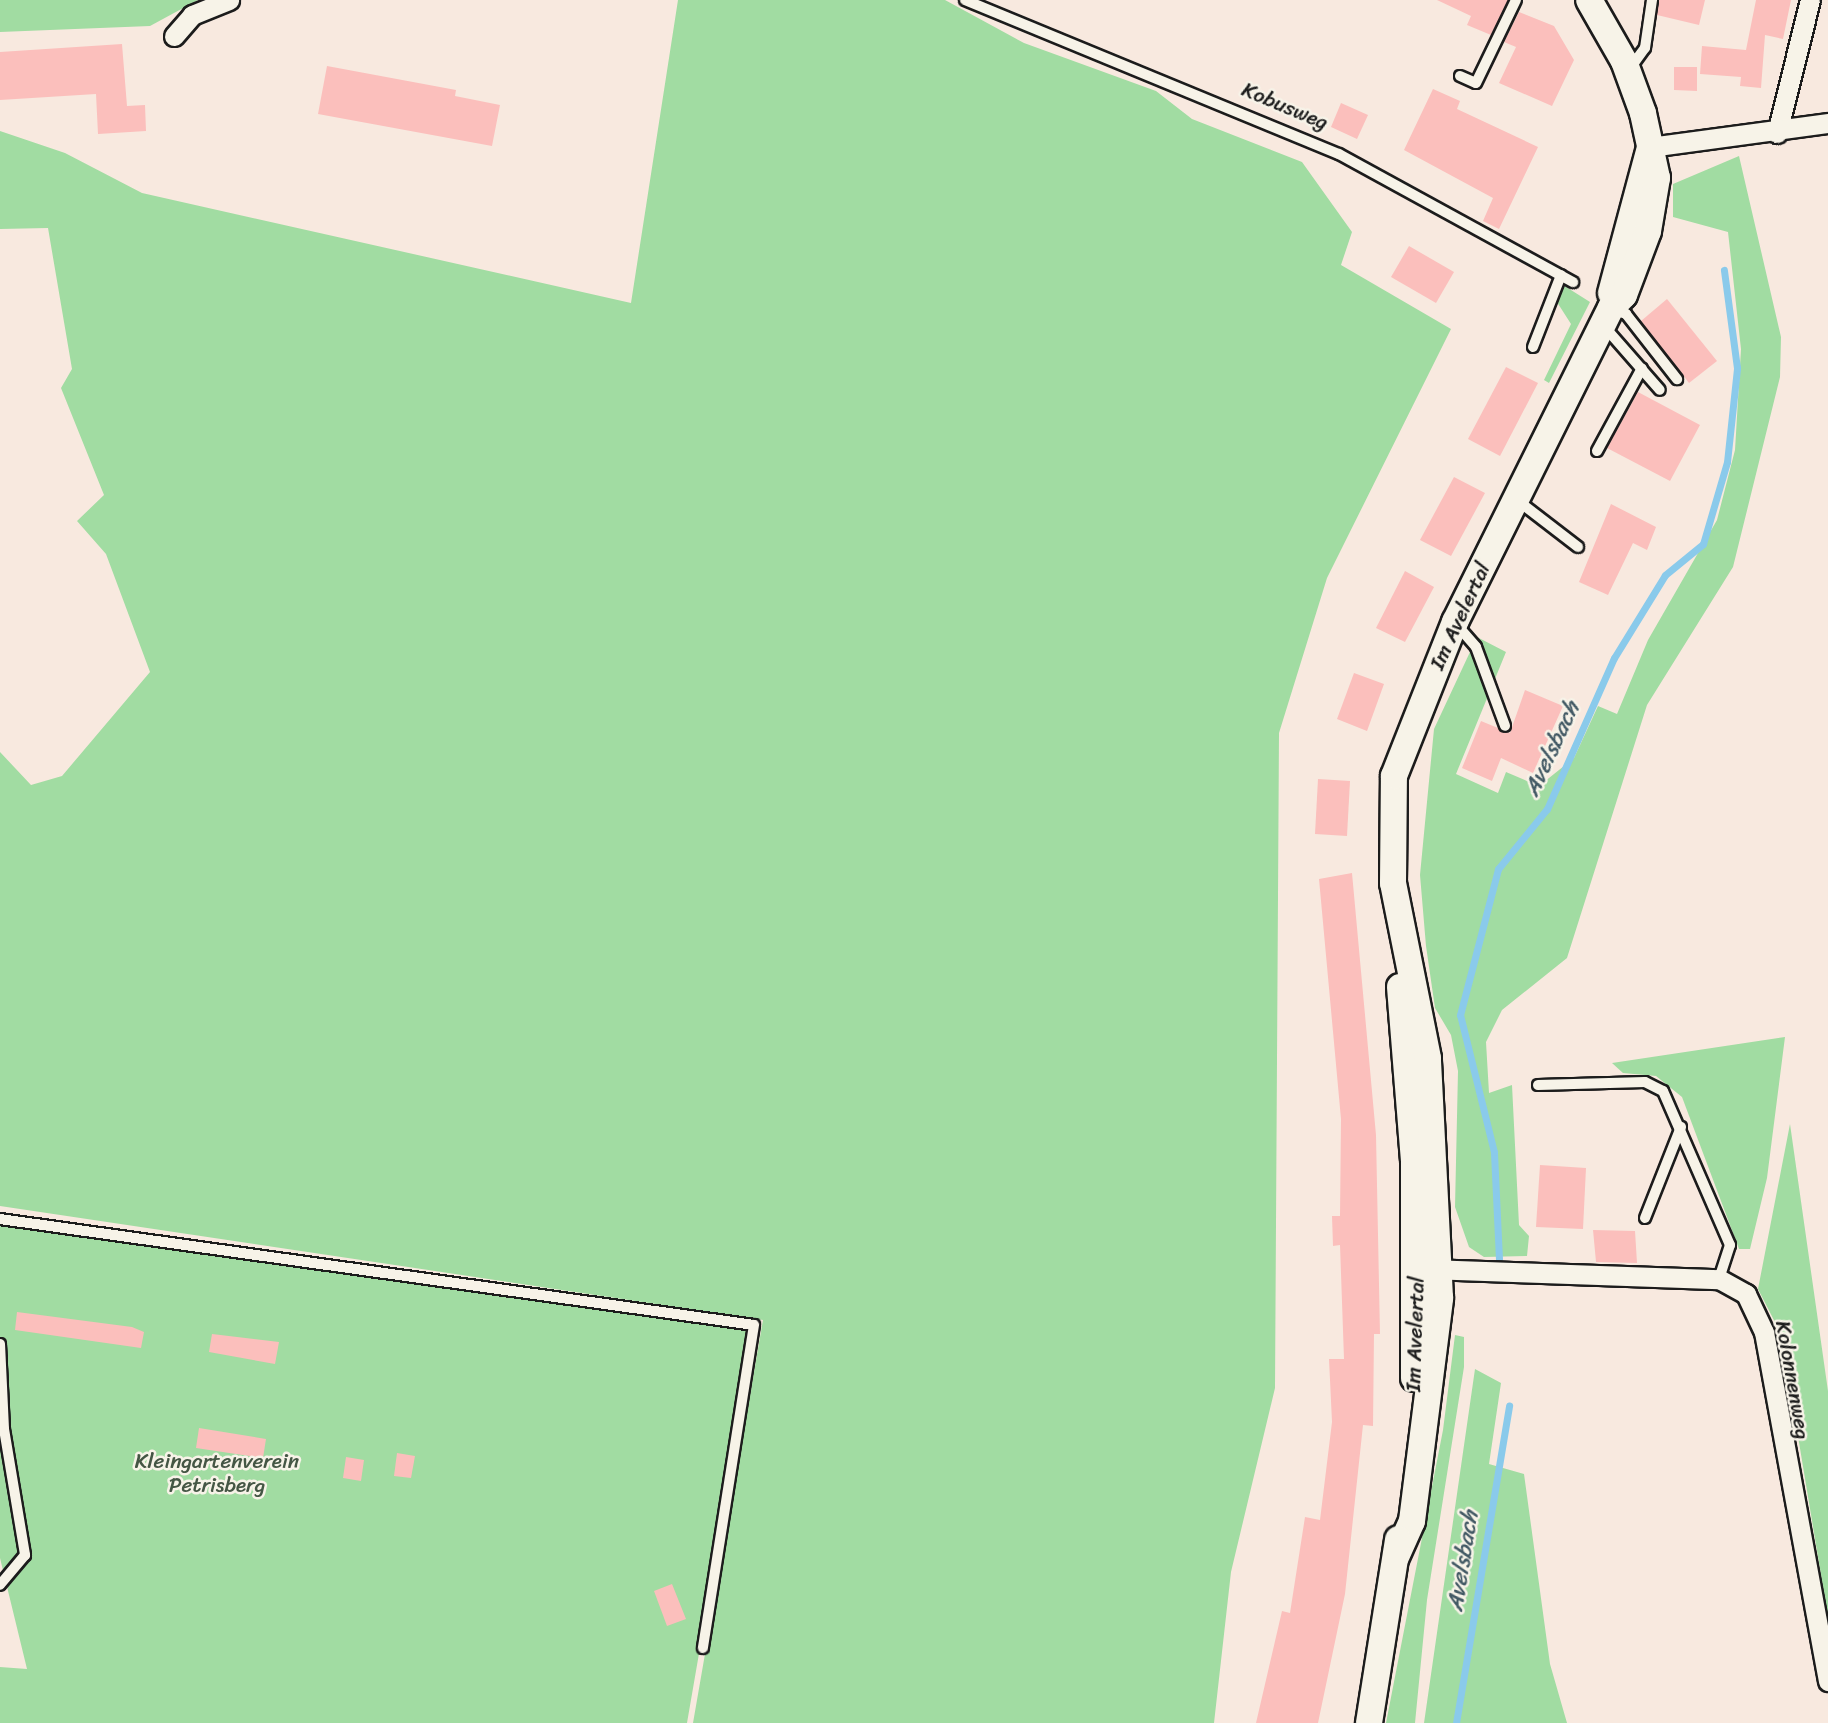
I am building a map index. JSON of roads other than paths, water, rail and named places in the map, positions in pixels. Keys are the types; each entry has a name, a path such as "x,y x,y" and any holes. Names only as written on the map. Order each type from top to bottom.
{"main road":[{"path":"1589,0 1628,70 1650,147"},
{"name":"Im Avelertal","path":"1428,1270 1402,943 1392,855 1394,776 1455,622 1607,317 1641,160 1650,147"},
{"name":"Im Avelertal","path":"1402,943 1428,1058 1436,1180 1428,1270"},
{"path":"1369,1723 1396,1556 1412,1521 1427,1430 1428,1270"}],"street":[{"path":"174,36 192,15 229,0"},
{"path":"1777,133 1810,0"},
{"path":"1650,147 1777,133 1828,123"},
{"path":"1428,1270 1719,1279"},
{"name":"Kolonnenweg","path":"1719,1279 1746,1294 1764,1332 1828,1681"}],"lane":[{"name":"Kobusweg","path":"965,0 1339,154 1573,282"},
{"path":"1460,76 1476,83 1516,0"},
{"path":"1628,70 1645,48 1652,0"},
{"path":"1533,347 1561,275"},
{"path":"1660,390 1607,317 1626,314 1677,379"},
{"path":"1597,451 1642,368"},
{"path":"1517,499 1578,547"},
{"path":"1455,622 1476,647 1505,726"},
{"path":"1538,1085 1645,1082 1663,1091 1681,1127 1730,1245 1719,1279"},
{"path":"1645,1218 1681,1127"},
{"path":"0,1219 754,1325 703,1648"},
{"path":"0,1344 4,1429 25,1555 0,1585"}],"waterway":[{"name":"Avelsbach","path":"1499,1259 1494,1152 1460,1015 1498,869 1547,809 1614,658 1665,575 1703,544 1727,462 1737,368 1724,270"},
{"name":"Avelsbach","path":"1456,1723 1509,1405"}],"park label":[{"name":"Kleingartenverein Petrisberg","path":"217,1473"}]}
